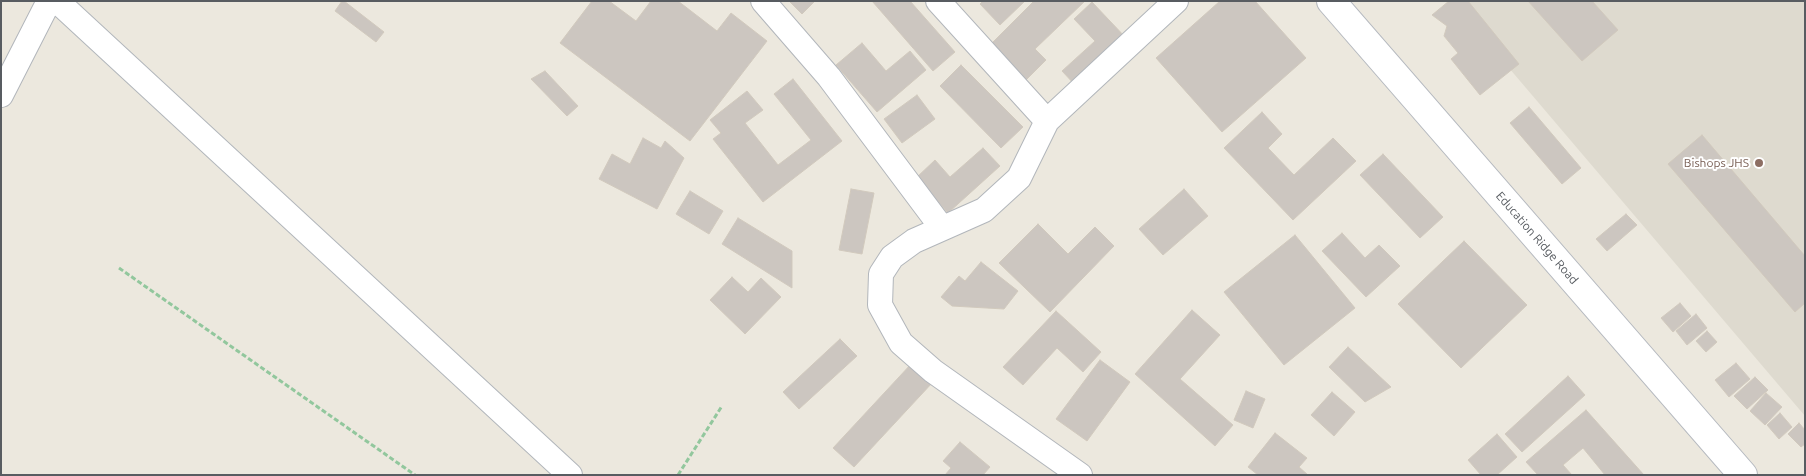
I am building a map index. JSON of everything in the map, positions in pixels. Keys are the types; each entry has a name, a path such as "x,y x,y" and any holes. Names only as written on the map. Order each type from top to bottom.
{"main road":[{"name":"Education Ridge Road","path":"1331,1 1743,475"}],"street":[{"path":"1,95 49,1"},
{"path":"57,1 570,475"},
{"path":"763,1 830,77 942,228"},
{"path":"938,1 1048,121"},
{"path":"1080,475 933,371 901,343 880,305 880,274 892,257 914,241 984,210 1019,178 1048,121 1176,1"}],"path":[{"path":"119,268 415,475"},
{"path":"678,475 722,406"}],"shaded area":[{"path":"1452,1 1805,1 1805,416"}],"building":[{"path":"342,1 384,32 376,42 335,11"},
{"path":"592,1 609,1 636,21 651,1 678,1 717,31 731,13 767,41 690,141 560,43"},
{"path":"789,1 815,1 802,14"},
{"path":"872,1 910,1 955,52 933,71"},
{"path":"983,1 1025,1 1000,25 980,4"},
{"path":"1034,1 1085,1 1035,49 1046,60 1021,85 986,49"},
{"path":"1220,1 1255,1 1306,58 1222,132 1156,58"},
{"path":"1449,1 1468,1 1519,64 1480,95 1451,59 1458,53 1444,36 1447,26 1432,15"},
{"path":"1528,1 1592,1 1618,30 1582,61"},
{"path":"1092,2 1127,39 1076,86 1062,71 1095,41 1074,19"},
{"path":"862,43 886,71 910,51 926,70 877,112 836,65"},
{"path":"961,65 1023,127 1001,148 940,86"},
{"path":"545,71 578,106 567,116 531,79"},
{"path":"793,79 842,141 763,202 713,139 721,133 710,120 747,91 763,110 745,123 778,165 811,140 774,94"},
{"path":"917,95 935,119 902,143 884,119"},
{"path":"1529,107 1581,168 1562,184 1510,123"},
{"path":"1262,112 1282,134 1268,148 1294,175 1333,138 1356,161 1293,220 1224,148"},
{"path":"1702,135 1805,256 1805,303 1795,312 1668,164"},
{"path":"643,138 661,148 665,141 684,158 657,209 599,179 612,154 630,164"},
{"path":"983,148 1000,166 948,213 916,178 935,160 950,177"},
{"path":"1383,154 1443,217 1420,238 1360,175"},
{"path":"851,189 874,193 862,254 839,250"},
{"path":"1184,189 1208,216 1163,255 1139,229"},
{"path":"690,191 723,211 709,234 676,214"},
{"path":"1626,214 1637,225 1607,251 1596,239"},
{"path":"738,218 792,251 792,288 722,244"},
{"path":"1038,224 1068,254 1095,227 1114,246 1050,312 999,263"},
{"path":"1342,233 1365,258 1379,245 1400,266 1366,297 1322,251"},
{"path":"1295,235 1355,308 1284,365 1224,292"},
{"path":"1464,241 1527,305 1461,368 1398,304"},
{"path":"981,262 1018,291 1004,309 952,306 941,297 959,276 965,281"},
{"path":"732,277 748,292 761,278 781,297 745,334 710,300"},
{"path":"1680,303 1691,316 1673,332 1661,318"},
{"path":"1192,310 1220,335 1180,379 1233,425 1215,446 1135,374"},
{"path":"1056,311 1101,352 1083,372 1057,348 1023,385 1003,367"},
{"path":"1696,314 1707,328 1687,345 1676,331"},
{"path":"1707,331 1717,342 1706,352 1696,341"},
{"path":"840,339 857,356 799,409 783,392"},
{"path":"1348,347 1391,387 1365,402 1329,367"},
{"path":"1100,360 1130,382 1087,441 1056,419"},
{"path":"912,363 933,382 854,467 833,448"},
{"path":"1736,363 1750,379 1729,397 1715,380"},
{"path":"1568,376 1585,395 1522,452 1505,434"},
{"path":"1755,377 1768,390 1747,409 1734,396"},
{"path":"1246,391 1265,399 1253,428 1234,420"},
{"path":"1332,392 1355,412 1334,436 1311,415"},
{"path":"1766,393 1782,407 1765,425 1750,411"},
{"path":"1586,410 1644,475 1605,475 1583,448 1563,465 1572,475 1538,475 1526,462"},
{"path":"1780,413 1792,427 1779,439 1767,425"},
{"path":"1799,423 1805,430 1805,444 1801,447 1788,434"},
{"path":"1275,433 1307,458 1299,467 1308,475 1258,475 1248,467"},
{"path":"1497,434 1517,457 1497,475 1481,475 1468,460"},
{"path":"960,442 990,467 983,475 945,475 951,468 943,461"}],"place":[{"name":"Bishops JHS","path":"1759,163"}]}
